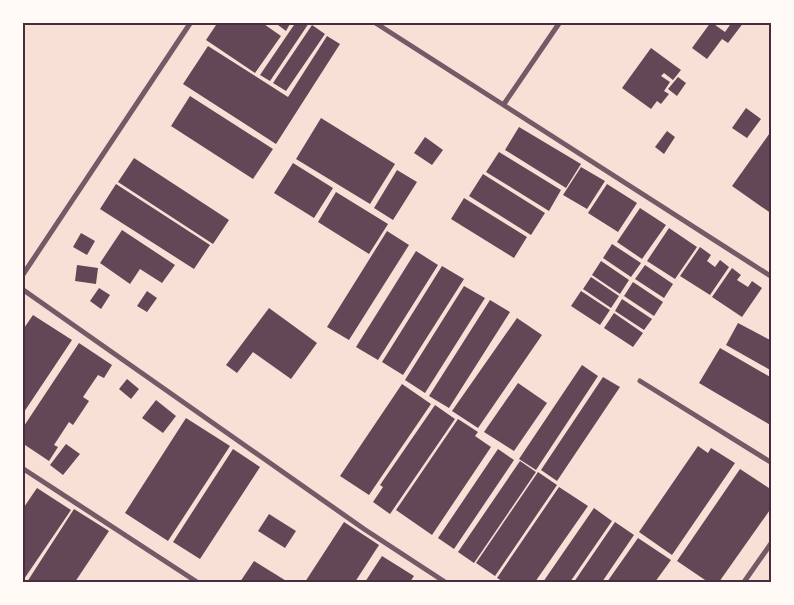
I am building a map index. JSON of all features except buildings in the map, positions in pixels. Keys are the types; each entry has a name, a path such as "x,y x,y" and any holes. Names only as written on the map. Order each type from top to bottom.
{"street":[{"path":"22,276 190,22"},
{"path":"374,22 772,277"},
{"path":"504,104 560,22"},
{"path":"22,289 364,529 445,582"},
{"path":"640,381 772,463"},
{"path":"22,468 197,582"},
{"path":"744,582 772,542"}]}
